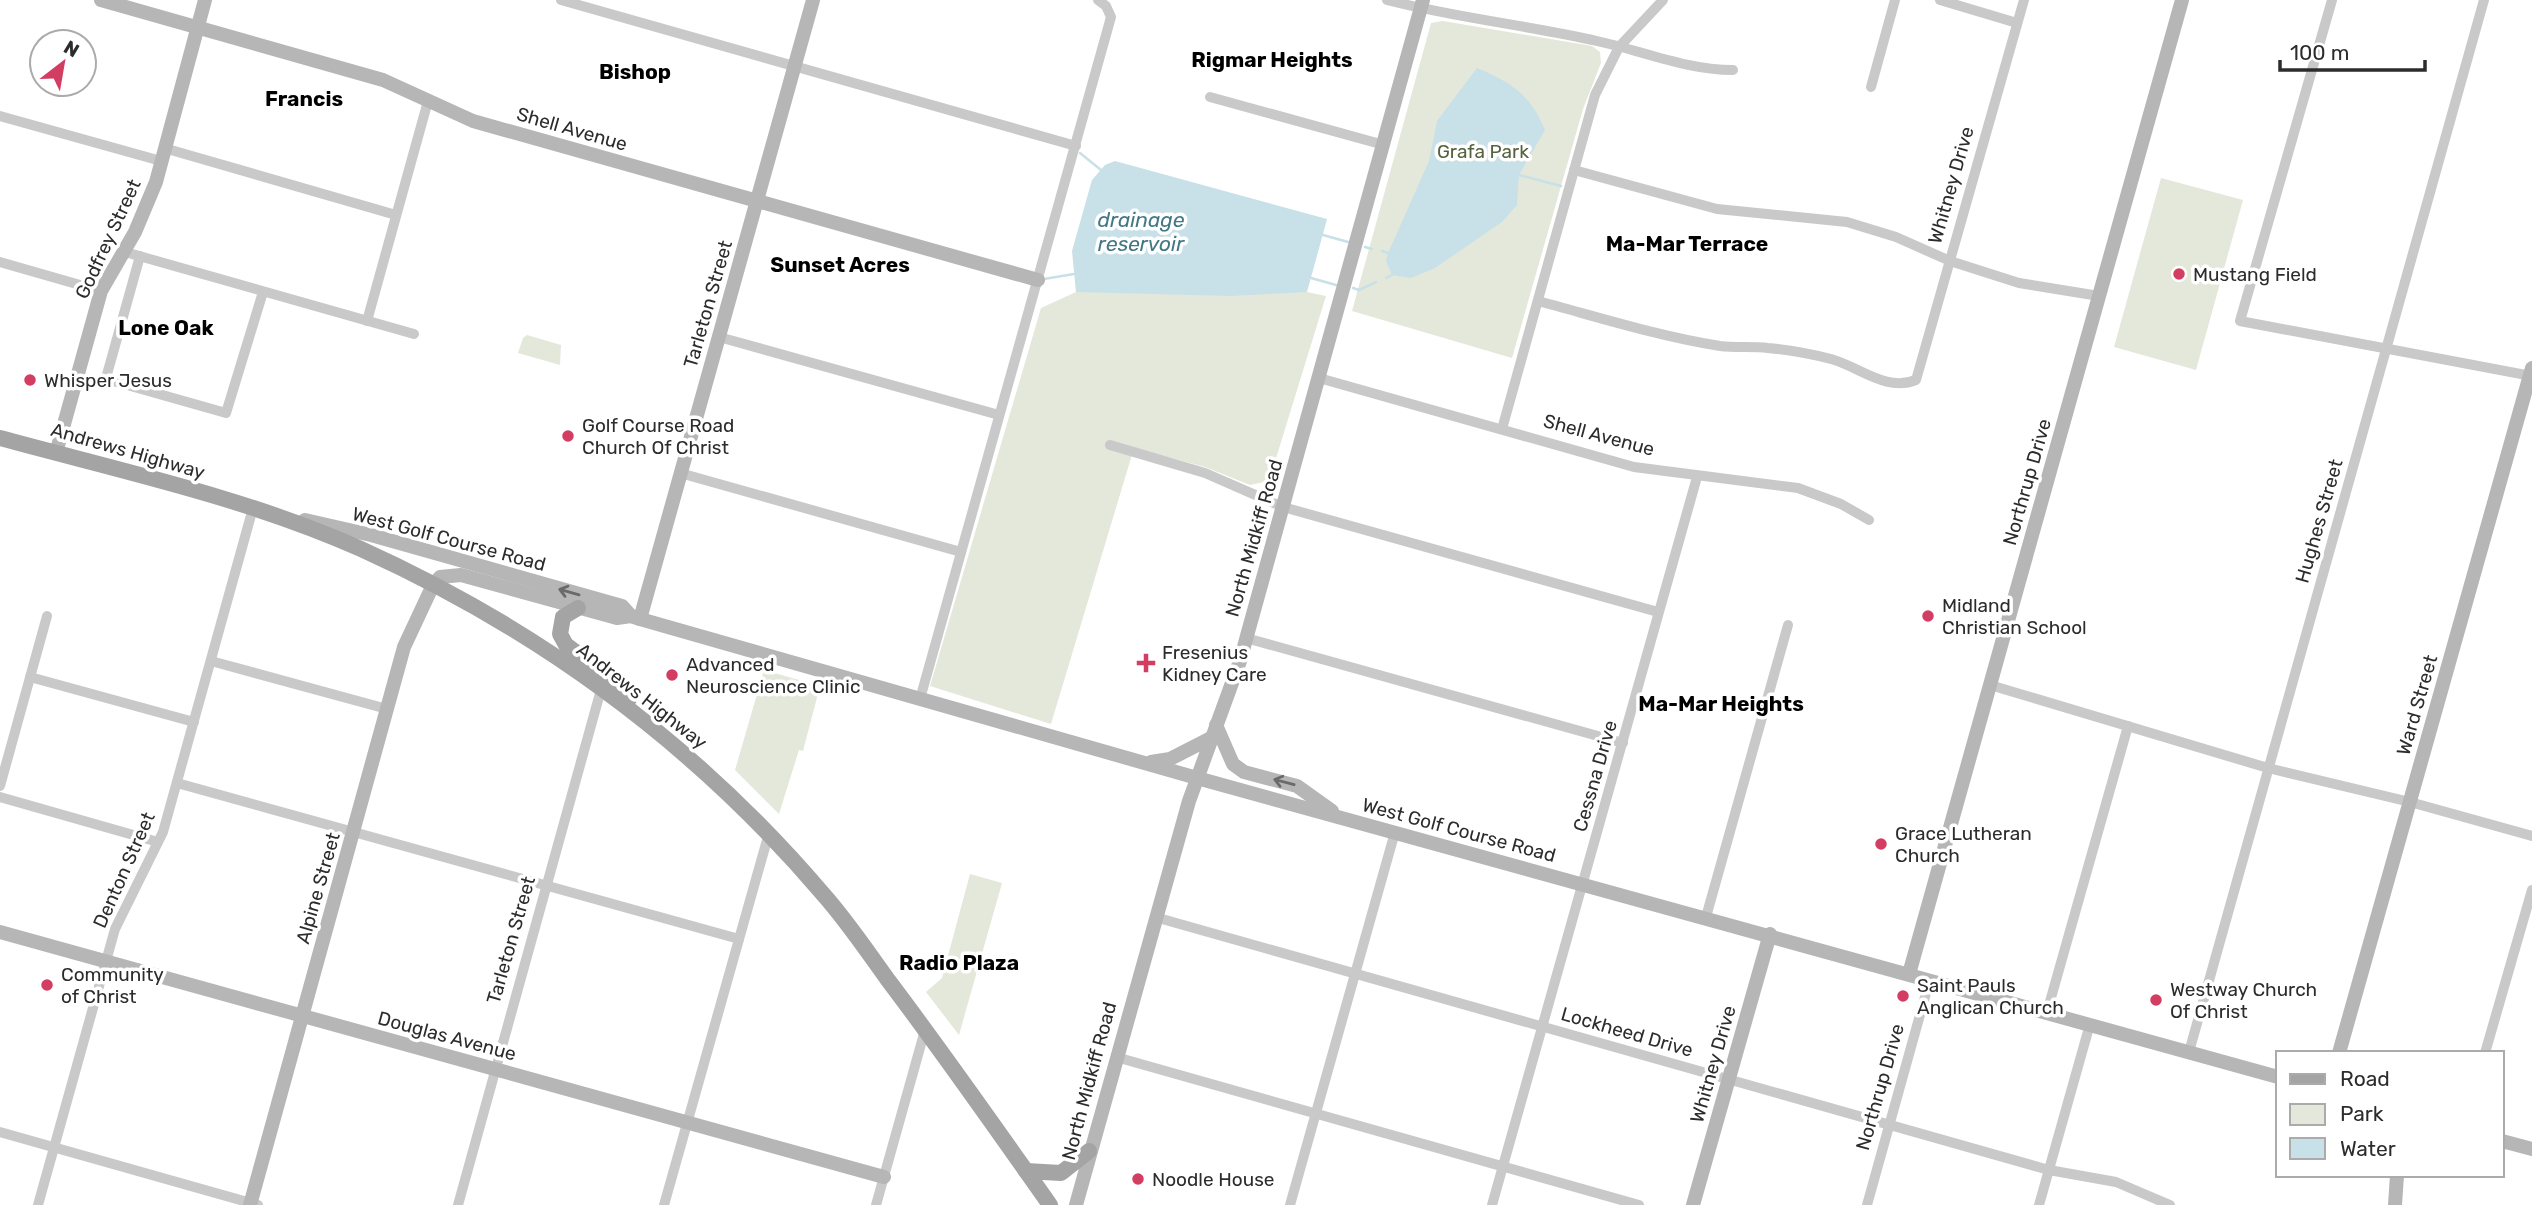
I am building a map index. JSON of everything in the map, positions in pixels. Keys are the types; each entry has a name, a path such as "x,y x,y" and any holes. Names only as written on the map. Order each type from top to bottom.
{"main road":[{"name":"Andrews Highway","path":"0,438 253,508 360,549 486,612 602,686 722,786 769,833 838,911 1051,1205"},
{"path":"578,608 561,620 560,634 566,645 612,679 649,723"},
{"path":"1026,1171 1061,1173 1089,1151"}],"street":[{"name":"Shell Avenue","path":"101,0 383,80 473,121 1038,280"},
{"name":"Godfrey Street","path":"56,453 102,291 125,252 150,198 205,0"},
{"path":"561,0 1076,146"},
{"name":"Tarleton Street","path":"635,618 719,338 813,0"},
{"path":"1387,0 1422,4 1619,47 1703,70 1733,70"},
{"path":"1502,429 1595,95 1619,47 1662,0"},
{"path":"1871,87 1895,0"},
{"path":"1940,0 2017,23"},
{"name":"Whitney Drive","path":"1538,301 1652,332 1722,346 1767,347 1811,354 1852,365 1881,381 1902,386 1916,380 2024,0"},
{"name":"Northrup Drive","path":"1909,974 2182,0"},
{"path":"2332,0 2240,321 2531,373"},
{"name":"Hughes Street","path":"2189,1052 2484,0"},
{"path":"920,699 1111,17 1102,3"},
{"name":"North Midkiff Road","path":"1076,1205 1155,916 1197,778 1246,638 1422,4"},
{"path":"1210,97 1384,145"},
{"path":"367,321 428,101"},
{"path":"0,116 396,215"},
{"path":"1574,170 1717,209 1847,222 1896,237 1950,261 2019,283 2099,296"},
{"path":"125,252 415,334"},
{"path":"141,256 106,378 113,381 226,413 263,292"},
{"path":"0,262 102,291"},
{"path":"719,338 999,415"},
{"name":"Ward Street","path":"2340,1051 2531,373"},
{"name":"Shell Avenue","path":"1319,378 1634,467 1798,488 1841,504 1869,520"},
{"path":"1110,445 1206,473 1283,507 1658,612"},
{"path":"680,473 961,552"},
{"name":"Cessna Drive","path":"1492,1205 1697,477"},
{"name":"West Golf Course Road","path":"253,508 372,535 622,606 635,618"},
{"name":"Denton Street","path":"38,1205 106,961 125,904 158,842 177,783 253,508"},
{"name":"West Golf Course Road","path":"433,585 440,577 461,575 617,618 635,618 1197,778 1770,934 2276,1076"},
{"name":"Alpine Street","path":"253,1204 404,647 433,585"},
{"path":"0,786 47,616"},
{"path":"1706,917 1788,625"},
{"path":"1246,638 1622,743"},
{"path":"211,661 387,709"},
{"path":"30,677 194,722"},
{"path":"1990,685 2268,768 2410,802 2532,836"},
{"name":"Tarleton Street","path":"458,1205 602,686"},
{"path":"2046,1012 2128,726"},
{"path":"1146,763 1170,759 1213,732 1233,764 1244,772 1297,786 1342,818"},
{"path":"177,783 739,939"},
{"path":"0,797 158,842"},
{"path":"1290,1205 1395,832"},
{"path":"664,1205 769,833"},
{"path":"2486,1051 2532,890"},
{"name":"Lockheed Drive","path":"1155,916 2049,1170 2116,1182 2170,1205"},
{"name":"Douglas Avenue","path":"0,932 884,1177"},
{"name":"Whitney Drive","path":"1693,1205 1770,934"},
{"name":"Northrup Drive","path":"1867,1205 1930,979"},
{"path":"2039,1205 2090,1024"},
{"path":"876,1205 925,1030"},
{"path":"1116,1056 1639,1205"},
{"path":"0,1132 253,1204"},
{"path":"2504,1142 2532,1149"},
{"path":"2395,1205 2397,1177"}],"green space":[{"name":"Grafa Park","path":"1443,21 1592,46 1600,52 1601,63 1583,109 1512,358 1352,311 1431,23"},
{"name":"Mustang Field","path":"2161,178 2243,200 2196,370 2114,347"},
{"path":"1076,292 1307,292 1326,296 1269,481 1250,485 1205,467 1134,448 1051,724 930,686 1041,308"},
{"path":"527,335 561,345 560,365 518,353 523,338"},
{"path":"764,670 820,686 803,751 799,750 779,814 735,770"},
{"path":"970,874 1002,883 959,1035 926,992 942,978"}],"water":[{"path":"1477,68 1510,84 1526,98 1545,130 1519,175 1517,205 1502,222 1435,268 1411,278 1392,275 1386,261 1388,253 1429,161 1437,121"},
{"name":"drainage reservoir","path":"1115,161 1327,219 1307,292 1231,296 1076,292 1072,251 1092,180 1105,165"}],"waterway":[{"path":"1080,153 1101,170"},
{"path":"1519,175 1561,186"},
{"path":"1323,235 1348,242"},
{"path":"1365,247 1372,249"},
{"path":"1382,251 1388,253"},
{"path":"1044,279 1074,274"},
{"path":"1386,278 1392,275"},
{"path":"1311,278 1336,285"},
{"path":"1353,288 1359,290 1376,282"}],"place":[{"name":"Mustang Field","path":"2179,274"},
{"name":"Whisper Jesus","path":"30,380"},
{"name":"Golf Course Road Church Of Christ","path":"568,436"},
{"name":"Midland Christian School","path":"1928,616"},
{"name":"Fresenius Kidney Care","path":"1146,663"},
{"name":"Advanced Neuroscience Clinic","path":"672,675"},
{"name":"Grace Lutheran Church","path":"1881,844"},
{"name":"Community of Christ","path":"47,985"},
{"name":"Saint Pauls Anglican Church","path":"1903,996"},
{"name":"Westway Church Of Christ","path":"2156,1000"},
{"name":"Noodle House","path":"1138,1179"}],"district":[{"name":"Rigmar Heights","path":"1272,59"},
{"name":"Bishop","path":"635,71"},
{"name":"Francis","path":"304,98"},
{"name":"Ma-Mar Terrace","path":"1687,243"},
{"name":"Sunset Acres","path":"840,264"},
{"name":"Lone Oak","path":"166,327"},
{"name":"Ma-Mar Heights","path":"1721,703"},
{"name":"Radio Plaza","path":"959,962"}]}
